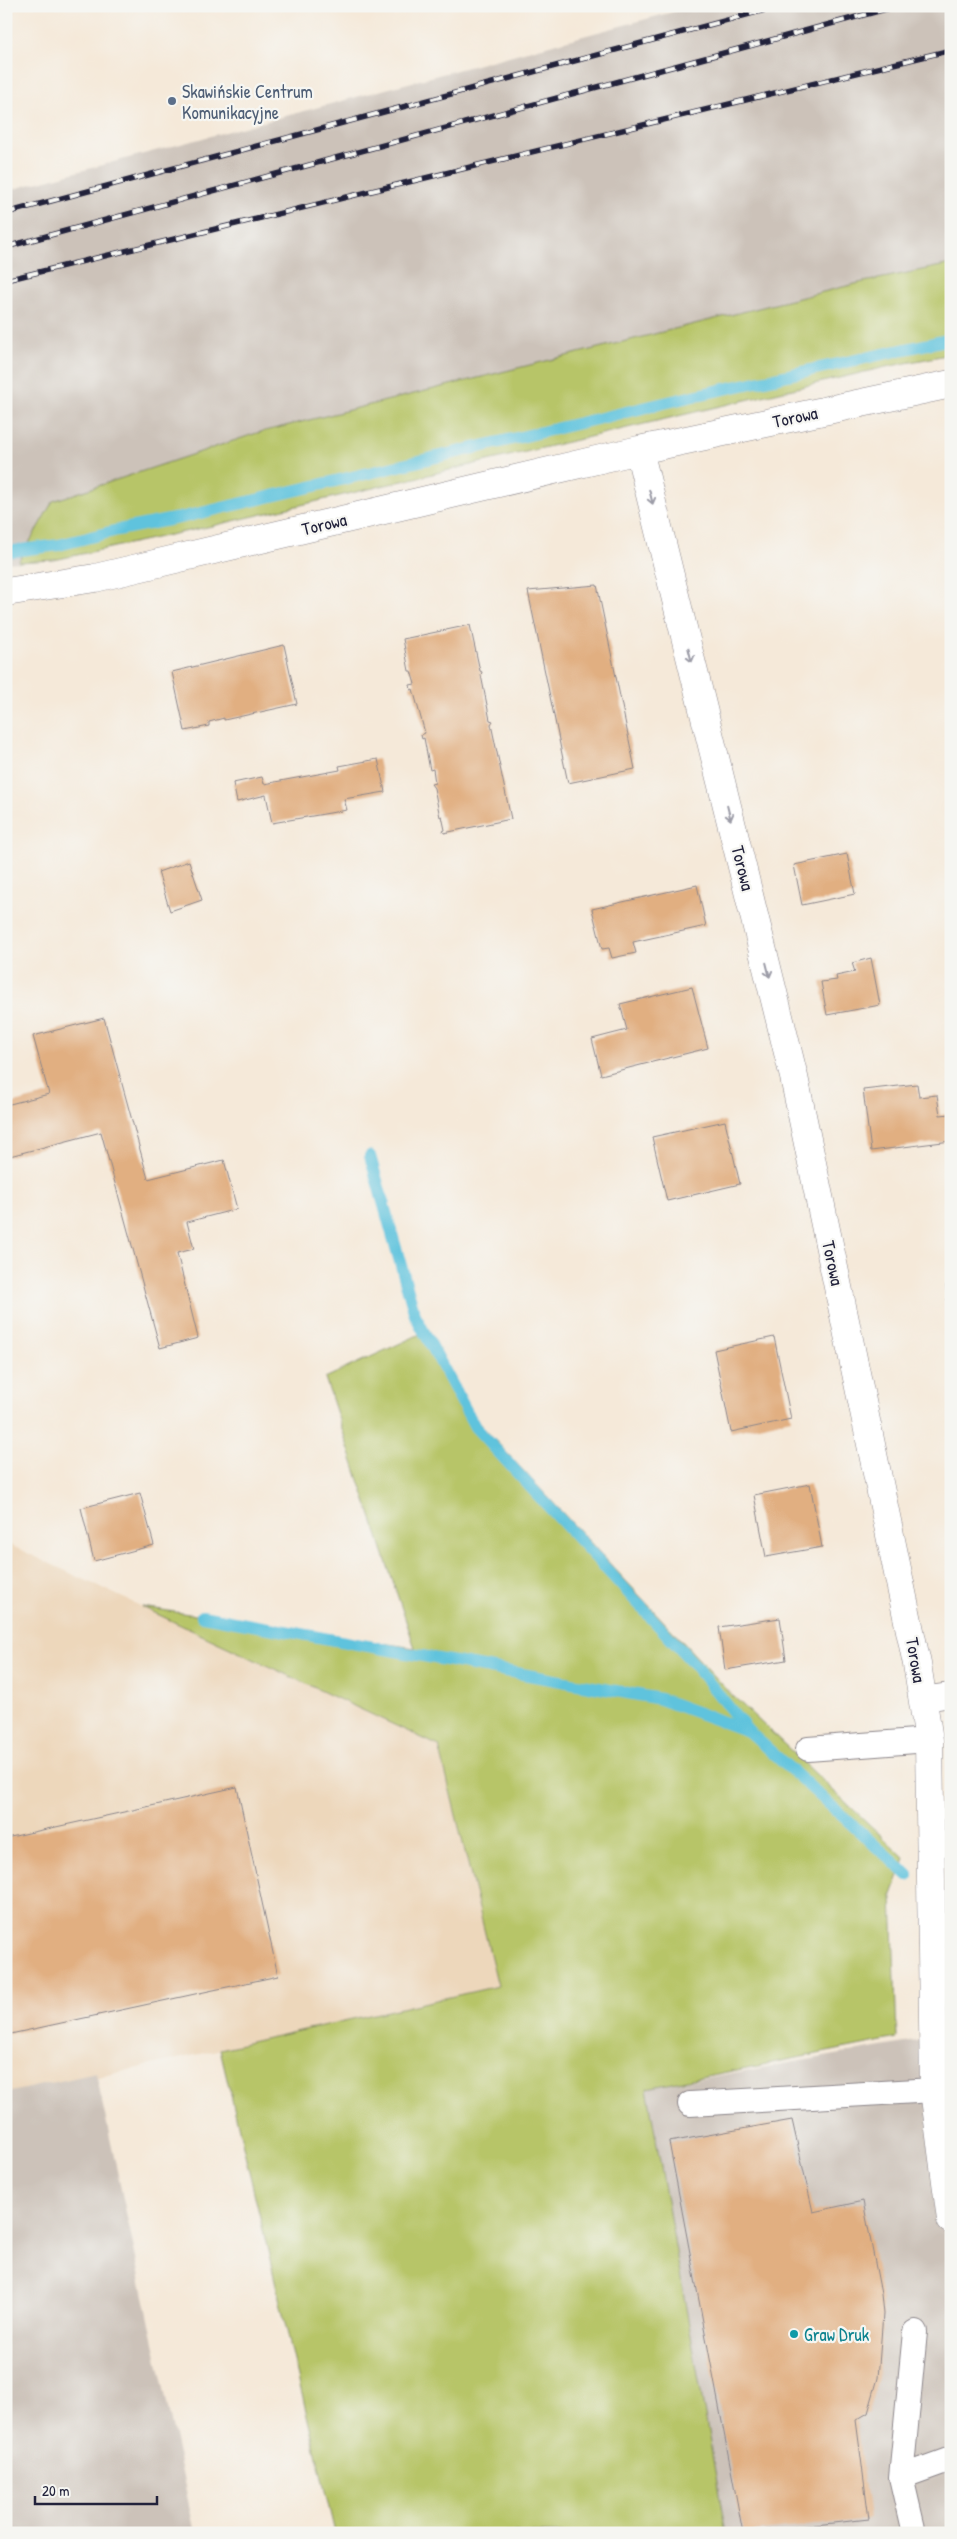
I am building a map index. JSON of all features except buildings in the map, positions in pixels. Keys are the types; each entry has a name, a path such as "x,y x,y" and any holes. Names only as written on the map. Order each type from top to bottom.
{"street":[{"name":"Torowa","path":"6,592 95,578 640,450 951,384"},
{"name":"Torowa","path":"640,450 794,1078 923,1699 940,1844 942,2090 951,2220"}],"lane":[{"path":"923,1699 951,1695"},
{"path":"808,1749 929,1740"},
{"path":"690,2104 942,2090"},
{"path":"914,2533 900,2478 915,2332"},
{"path":"900,2478 951,2460"}],"shaded area":[{"path":"695,6 951,6 951,354 886,367 212,526 54,560 6,563 6,191"},
{"path":"6,1543 439,1746 498,1986 6,2098"},
{"path":"951,1888 951,2166 934,2171 951,2275 951,2533 726,2533 647,2088 939,2037 924,1943"},
{"path":"96,2073 195,2533 6,2533 6,2093"}],"green space":[{"path":"951,264 951,354 886,367 212,526 54,560 18,562 53,501 257,433 859,283"},
{"path":"429,1330 478,1422 733,1696 905,1858 892,1895 897,2038 647,2088 726,2533 335,2533 220,2049 498,1986 439,1746 142,1607 415,1648 325,1378"}],"waterway":[{"path":"6,552 59,545 118,530 184,517 702,394 951,339"},
{"path":"370,1156 415,1315 475,1427 694,1664 748,1731 908,1875"},
{"path":"202,1616 660,1699 748,1731"}],"railway":[{"path":"6,213 780,6"},
{"path":"6,247 897,6"},
{"path":"6,280 951,50"}],"place":[{"name":"Skawińskie Centrum Komunikacyjne","path":"172,101"},
{"name":"Graw Druk","path":"794,2334"}]}
